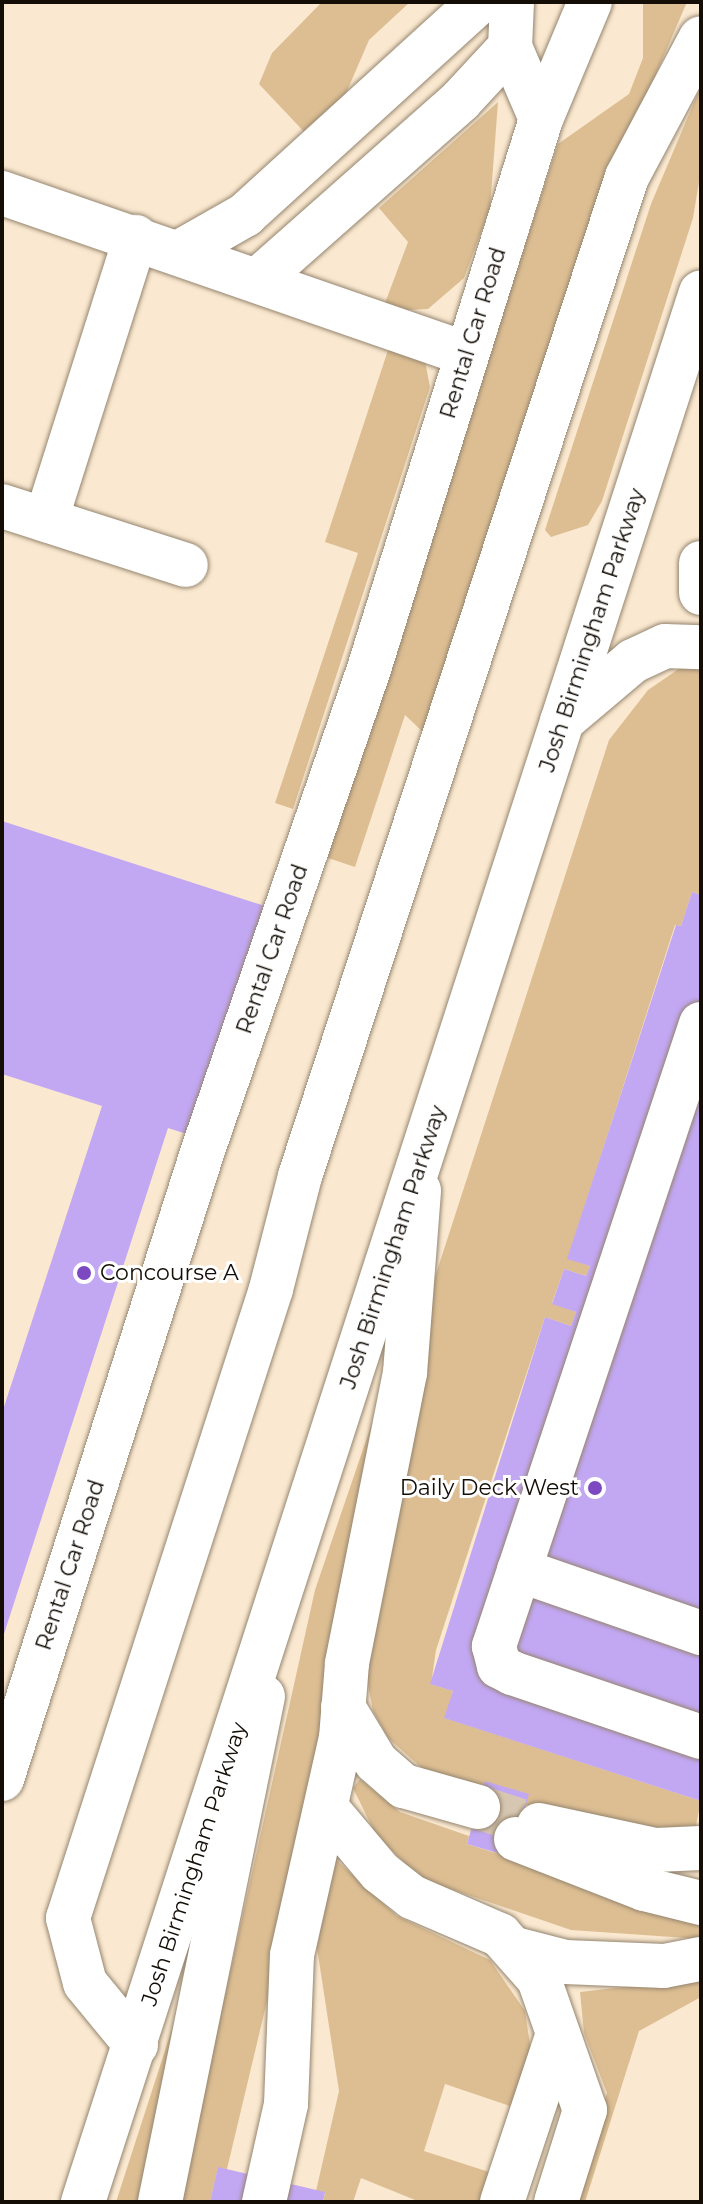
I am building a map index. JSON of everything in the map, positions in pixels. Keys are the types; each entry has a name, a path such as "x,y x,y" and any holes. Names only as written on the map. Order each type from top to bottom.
{"main road":[{"path":"180,252 245,215 479,2"},
{"path":"512,2 510,47 541,119"},
{"name":"Rental Car Road","path":"2,1779 203,1150 368,672 541,119 574,55 590,2"},
{"path":"136,2045 85,1983 70,1947 68,1918 271,1289 305,1161 627,177 701,38"},
{"path":"260,278 461,100 510,47"},
{"path":"2,193 260,278 288,294 466,354"},
{"path":"46,520 136,237"},
{"name":"Josh Birmingham Parkway","path":"83,2202 701,294"},
{"path":"2,506 186,565"},
{"path":"701,563 701,593"},
{"path":"562,721 633,661 665,646 701,647"},
{"path":"701,1024 494,1646 499,1666 701,1737"},
{"path":"264,2202 288,2089 292,1955 327,1809 347,1663 405,1373 421,1161"},
{"path":"519,1570 701,1633"},
{"path":"160,2202 288,1572"},
{"path":"343,1707 376,1762 404,1786 475,1816"},
{"path":"327,1809 363,1855 412,1897 519,1950 565,1962 664,1966 701,1959"},
{"path":"701,1848 656,1850 519,1830 644,1889 701,1903"},
{"path":"519,1950 539,1979 585,2110 556,2202"},
{"path":"502,2202 558,2034"},
{"path":"92,2202 97,2159"}],"shaded area":[{"path":"322,2 410,2 369,40 344,98 308,136 259,84 272,53"},
{"path":"643,2 687,2 628,139 423,732 405,715 355,867 325,857 558,144 629,94 643,58"},
{"path":"701,86 701,170 693,218 602,501 588,525 551,537 545,530 651,204"},
{"path":"498,102 490,208 464,278 428,309 382,311 408,242 379,208"},
{"path":"389,347 425,361 430,387 293,809 275,803 358,553 325,542"},
{"path":"701,663 701,895 692,892 681,926 675,925 568,1258 590,1266 586,1276 564,1269 552,1303 576,1312 571,1326 545,1317 436,1650 431,1684 453,1691 445,1718 701,1801 695,1830 636,1830 526,1805 528,1794 481,1794 432,1777 388,1738 373,1711 364,1664 425,1308 609,740 648,690 680,668"},
{"path":"373,1420 303,1850 227,2169 218,2168 210,2202 179,2202 315,1590"},
{"path":"360,1779 400,1812 469,1836 467,1844 701,1917 701,1939 571,1930 421,1879 376,1835 353,1788"},
{"path":"333,1857 397,1916 490,1960 525,2011 531,2051 484,2202 420,2202 361,2178 353,2202 323,2202 325,2193 316,2191 339,2091 317,1948","holes":["445,2084 510,2106 489,2172 424,2151"]},
{"path":"192,1967 154,2202 116,2202"},
{"path":"701,1978 701,1997 639,2031 585,2202 572,2202 607,2093 584,2033 580,1992"}],"building":[{"name":"Concourse A","path":"2,821 274,909 187,1134 168,1128 3,1637 2,1413 102,1106 2,1074"},
{"name":"Daily Deck West","path":"692,892 701,895 701,1801 444,1718 453,1691 430,1684 545,1317 571,1326 576,1312 552,1304 564,1269 586,1276 590,1266 567,1259 676,925 681,926"},
{"path":"485,1781 529,1794 511,1857 467,1844"},
{"path":"218,2167 325,2192 323,2202 210,2202"}],"tunnel":[{"path":"478,1807 521,1821"}],"place":[{"name":"Concourse A","path":"84,1273"},
{"name":"Daily Deck West","path":"595,1488"}]}
